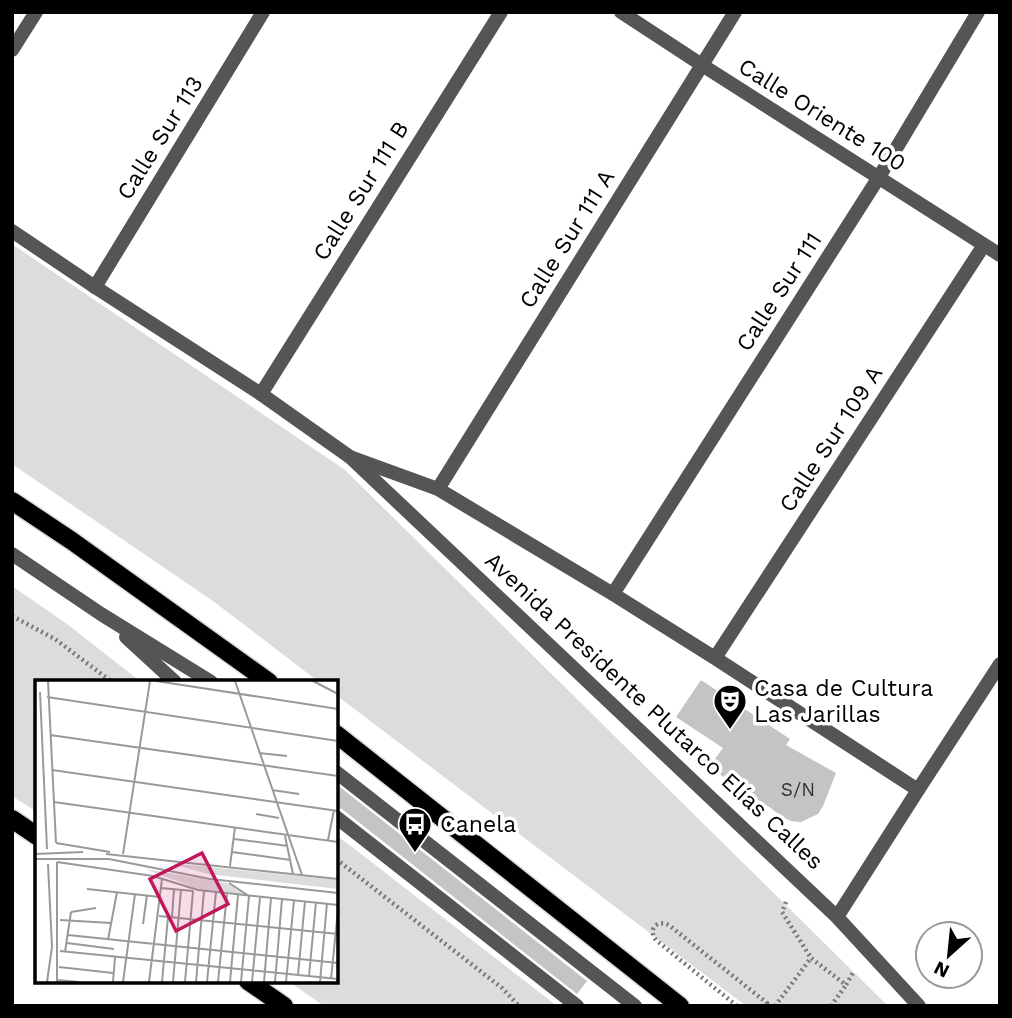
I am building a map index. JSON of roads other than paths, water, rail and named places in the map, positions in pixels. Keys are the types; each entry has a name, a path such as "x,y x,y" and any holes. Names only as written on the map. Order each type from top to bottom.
{"main road":[{"path":"12,501 265,680"},
{"path":"338,736 680,1006"},
{"path":"12,819 35,835"},
{"path":"251,983 284,1006"}],"street":[{"path":"12,50 36,12"},
{"name":"Calle Sur 113","path":"95,287 263,12"},
{"name":"Calle Sur 111 B","path":"261,394 501,12"},
{"name":"Calle Oriente 100","path":"621,12 1000,255"},
{"name":"Calle Sur 111 A","path":"438,489 735,12"},
{"name":"Calle Sur 111","path":"613,594 879,177 978,12"},
{"name":"Avenida Presidente Plutarco Elías Calles","path":"12,230 261,394 350,457 837,917 919,1006"},
{"name":"Calle Sur 109 A","path":"715,658 984,246"},
{"name":"Avenida Presidente Plutarco Elías Calles","path":"350,457 438,489 613,594 918,790"},
{"path":"12,554 101,614 208,680"},
{"path":"101,614 173,680"},
{"path":"837,917 1000,664"},
{"path":"338,774 635,1006"},
{"path":"338,819 578,1006"}],"place":[{"name":"Casa de Cultura Las Jarillas","path":"730,731"},
{"name":"Canela","path":"415,854"}]}
